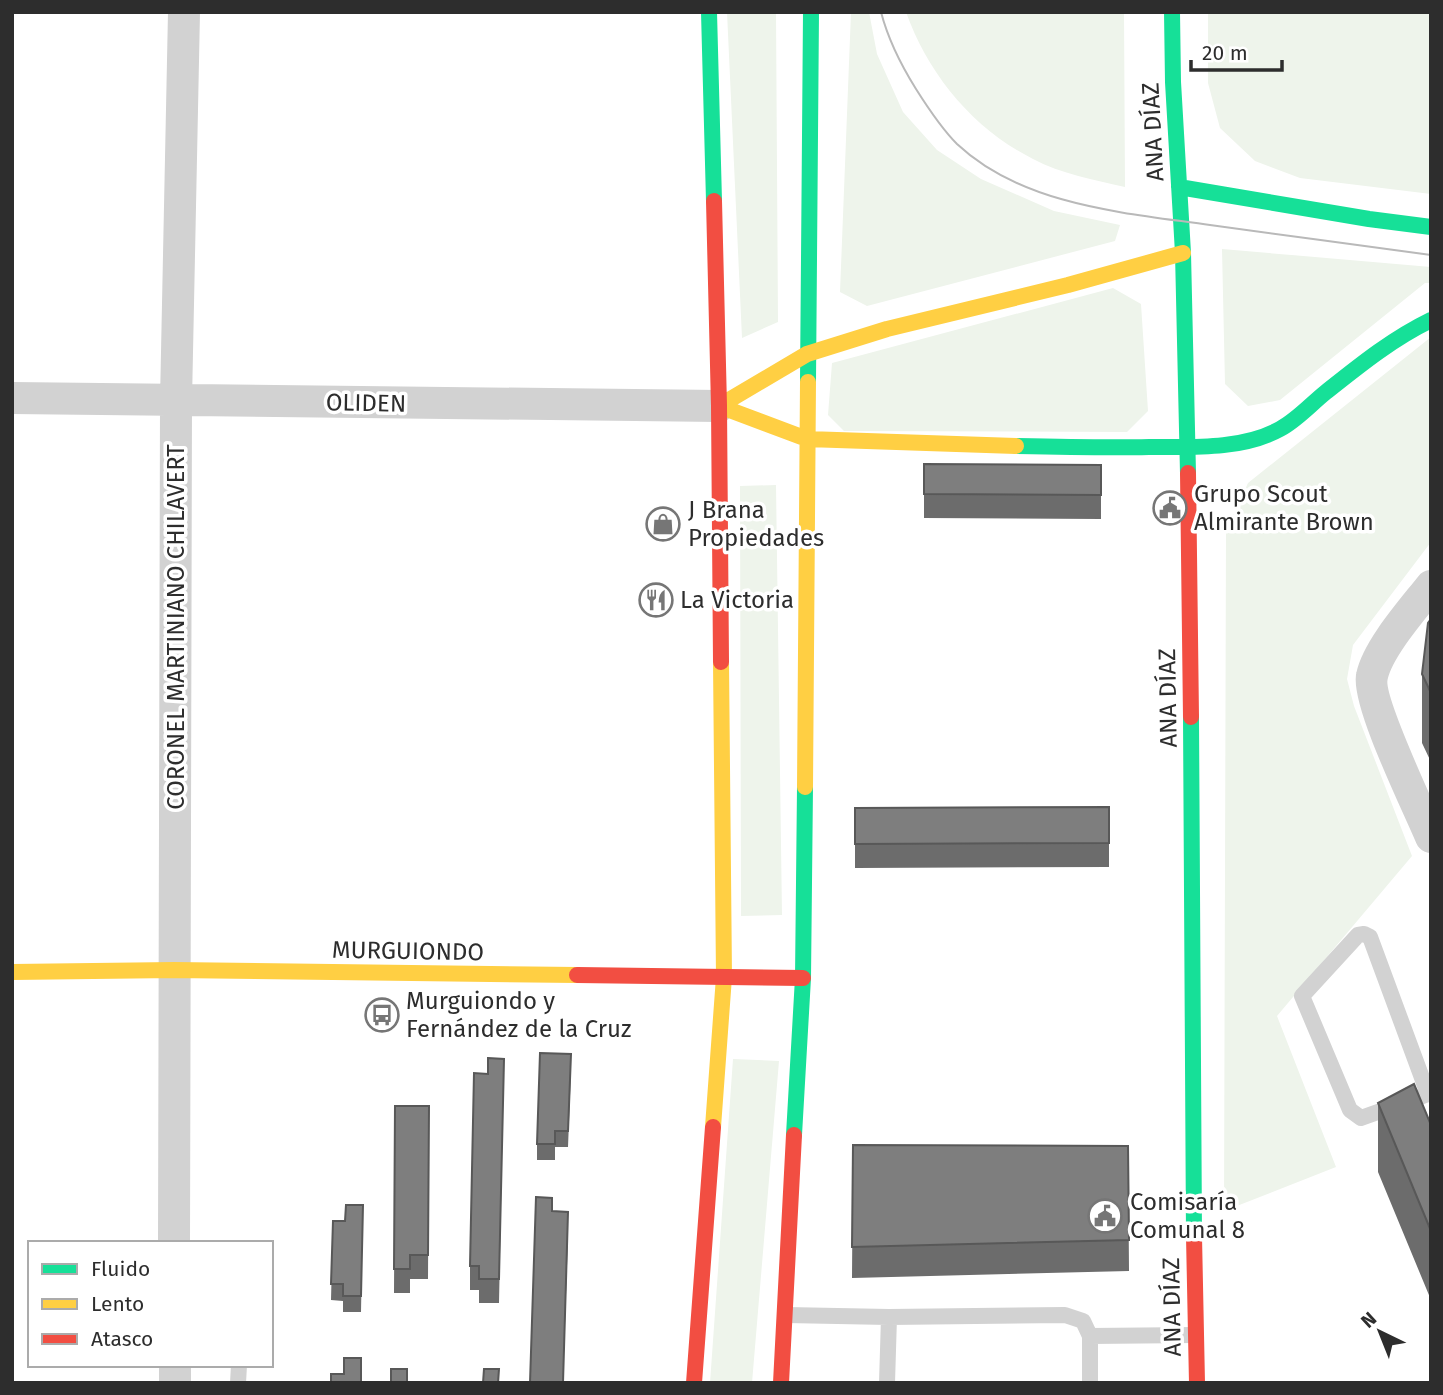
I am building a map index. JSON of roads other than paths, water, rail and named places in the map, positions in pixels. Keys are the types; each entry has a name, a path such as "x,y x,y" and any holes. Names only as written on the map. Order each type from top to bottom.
{"street":[{"name":"CORONEL MARTINIANO CHILAVERT","path":"174,1241 176,401 184,12"},
{"path":"694,1383 724,977 719,406 709,12"},
{"path":"781,1383 803,978 811,12"},
{"name":"ANA DÍAZ","path":"1172,12 1173,82 1184,253 1188,447 1197,1383"},
{"path":"1179,187 1289,207 1431,227"},
{"path":"719,406 807,354 887,329 1068,285 1184,253"},
{"path":"719,406 807,439 999,447 1188,447 1240,442 1282,428 1366,360 1405,333 1431,320"},
{"name":"OLIDEN","path":"12,398 719,406"},
{"path":"1431,586 1387,645 1371,677 1376,707 1431,837"},
{"name":"MURGUIONDO","path":"12,972 174,970 803,978"}],"lane":[{"path":"1358,935 1370,937 1429,1093 1361,1118 1350,1110 1302,996 1358,935"},
{"path":"786,1315 1065,1315 1083,1321 1090,1336 1090,1383"},
{"path":"887,1383 889,1317"},
{"path":"1090,1336 1195,1335"}],"tram line":[{"path":"881,12 900,61 940,125 957,144 983,165 1013,181 1044,194 1110,210 1431,255"}],"place":[{"name":"Grupo Scout Almirante Brown","path":"1170,508"},
{"name":"J Brana Propiedades","path":"663,524"},
{"name":"La Victoria","path":"656,600"},
{"name":"Murguiondo y Fernández de la Cruz","path":"382,1015"},
{"name":"Comisaría Comunal 8","path":"1105,1216"}]}
